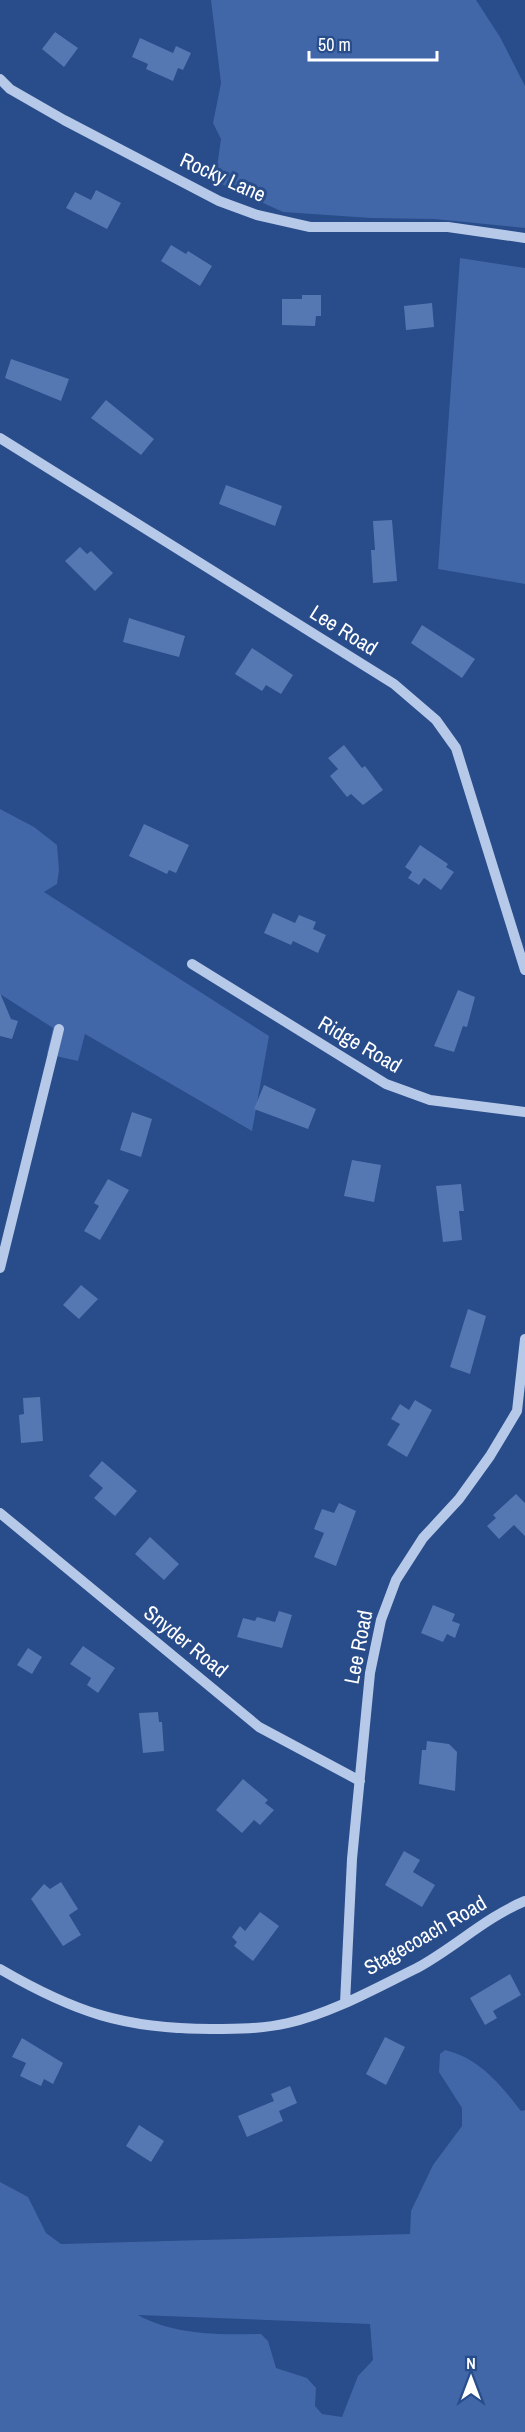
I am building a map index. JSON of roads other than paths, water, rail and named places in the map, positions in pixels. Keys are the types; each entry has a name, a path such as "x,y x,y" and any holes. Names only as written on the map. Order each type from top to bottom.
{"street":[{"name":"Rocky Lane","path":"0,80 10,88 85,130 219,201 257,215 310,227 448,227 525,238"},
{"name":"Lee Road","path":"0,438 394,684 435,720 456,748 525,970"},
{"name":"Ridge Road","path":"192,964 386,1084 430,1100 525,1112"},
{"path":"0,1268 59,1029"},
{"name":"Lee Road","path":"345,2003 352,1860 370,1673 381,1620 392,1590 423,1538 459,1498 484,1465 517,1411 525,1339"},
{"name":"Snyder Road","path":"0,1514 259,1727 360,1780"},
{"name":"Stagecoach Road","path":"0,1968 45,1995 112,2020 167,2029 249,2029 289,2023 345,2003 419,1967 469,1933 525,1900"}]}
